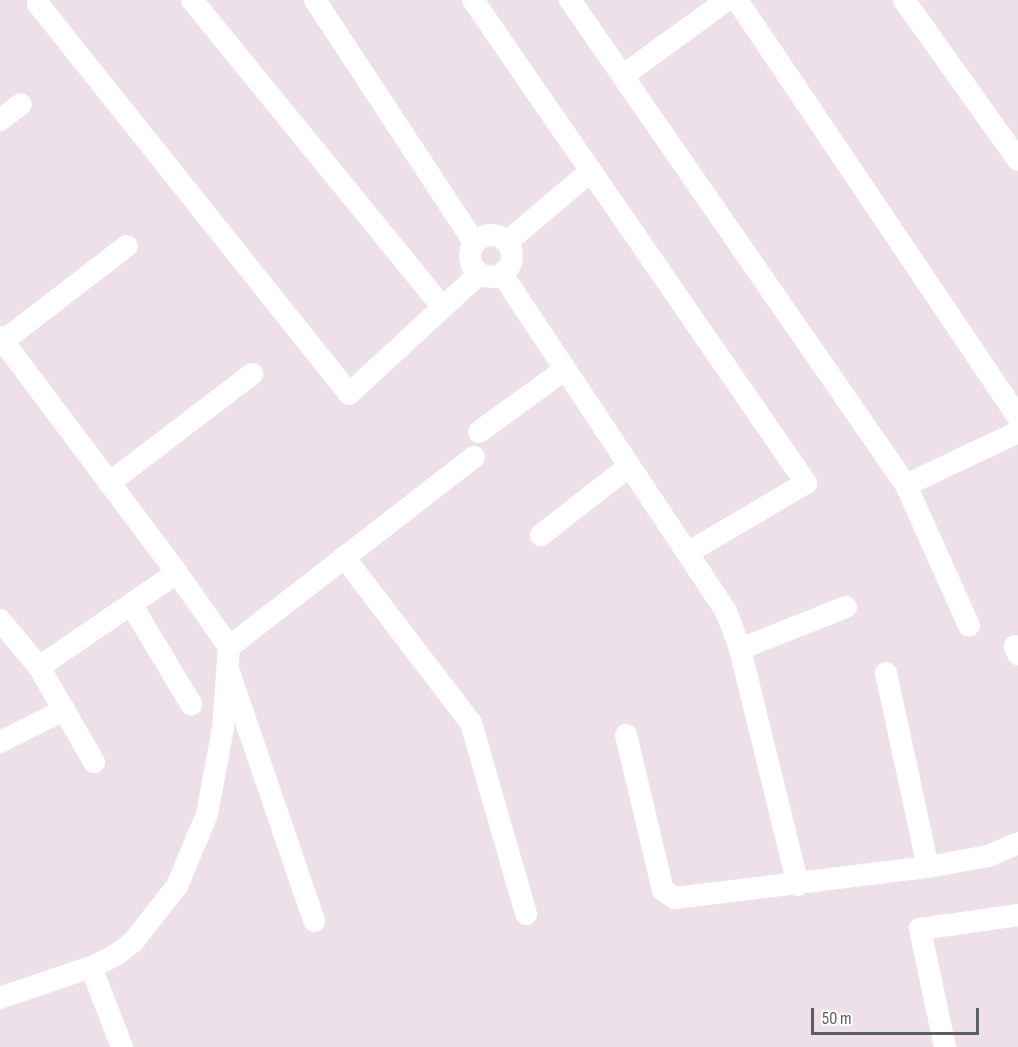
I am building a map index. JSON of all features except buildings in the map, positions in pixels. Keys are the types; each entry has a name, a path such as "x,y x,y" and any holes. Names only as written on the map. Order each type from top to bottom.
{"street":[{"path":"192,0 443,308"},
{"path":"315,0 474,242"},
{"path":"473,0 807,483 687,553"},
{"path":"570,0 906,485 969,626"},
{"path":"624,75 727,0"},
{"path":"737,0 1018,417"},
{"path":"904,0 1018,160"},
{"path":"38,4 349,394 479,274"},
{"path":"0,120 21,104"},
{"path":"507,242 591,171"},
{"path":"484,235 497,235 507,242 512,253 510,265 502,274 490,278 479,274 471,264 469,253 474,242 484,235"},
{"path":"127,246 2,339 177,573 228,657 314,921"},
{"path":"502,274 628,467 726,611 740,649 798,885"},
{"path":"479,432 564,370"},
{"path":"109,483 252,374"},
{"path":"906,485 1018,432"},
{"path":"0,998 91,967 116,955 133,942 177,886 207,814 223,728 228,657 344,557 474,457"},
{"path":"542,535 628,467"},
{"path":"344,557 471,723 526,914"},
{"path":"39,667 177,573"},
{"path":"131,604 191,704"},
{"path":"740,649 846,607"},
{"path":"0,620 39,667 94,762"},
{"path":"886,673 928,867"},
{"path":"0,742 64,710"},
{"path":"626,735 663,890 675,898 798,885 928,867 988,855 1018,843"},
{"path":"945,1047 920,929 1018,915"},
{"path":"91,967 122,1047"}]}
